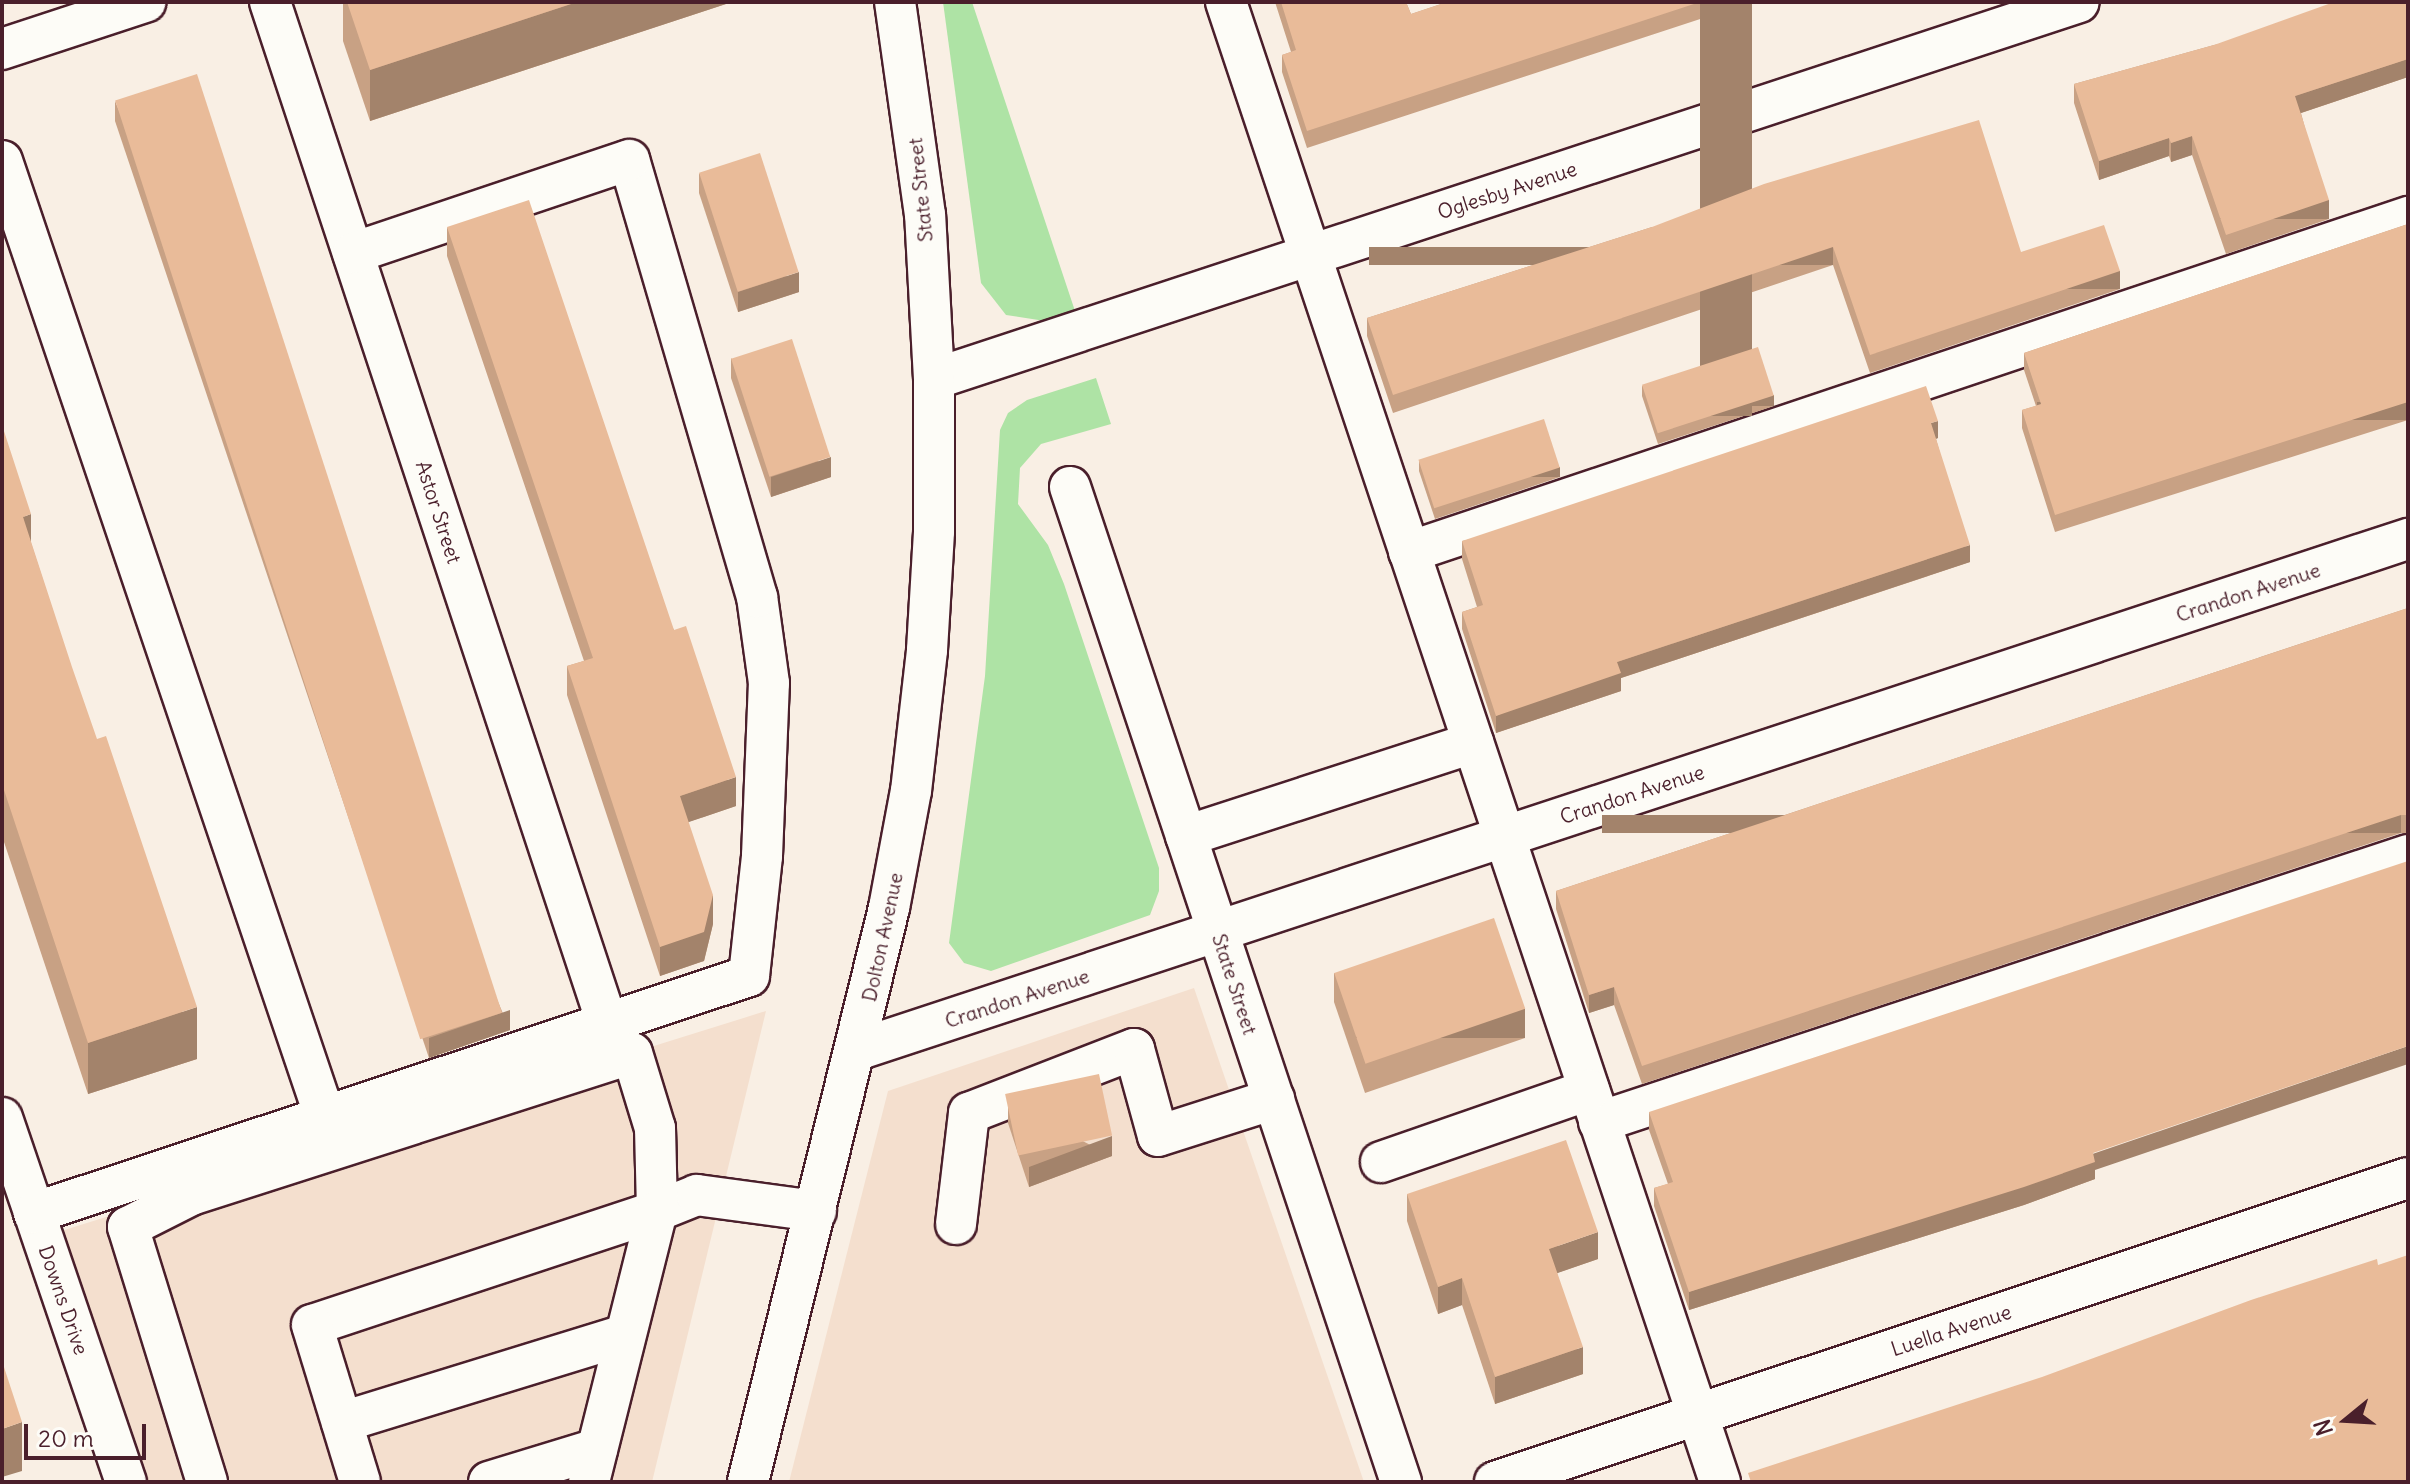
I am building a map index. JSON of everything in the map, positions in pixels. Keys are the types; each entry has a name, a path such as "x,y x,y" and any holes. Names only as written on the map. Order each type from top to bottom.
{"street":[{"path":"2,49 145,2"},
{"name":"Astor Street","path":"270,2 607,1023"},
{"name":"State Street","path":"895,2 925,215 934,379"},
{"path":"1226,2 1720,1482"},
{"name":"Oglesby Avenue","path":"934,379 2079,2"},
{"path":"34,1213 749,976 762,856 769,683 757,597 629,160 353,253"},
{"path":"2,161 325,1117"},
{"path":"1409,552 2408,217"},
{"name":"Dolton Avenue","path":"748,1482 857,1050 911,791 934,531 934,379"},
{"name":"State Street","path":"1070,487 1401,1482"},
{"name":"Crandon Avenue","path":"857,1050 2408,539"},
{"path":"1186,836 1473,743"},
{"path":"1381,1162 1594,1106 2408,855"},
{"path":"956,1224 969,1113 1134,1049 1158,1136 1274,1099"},
{"path":"207,1482 128,1227 191,1195 632,1053 655,1128 657,1211 593,1466 489,1482"},
{"name":"Downs Drive","path":"2,1118 126,1482"},
{"name":"Luella Avenue","path":"1495,1482 2408,1178"},
{"path":"360,1482 312,1325 697,1195 816,1211"},
{"path":"342,1422 625,1335"}],"shaded area":[{"path":"1194,988 1364,1482 789,1482 888,1091"},
{"path":"766,1011 652,1482 142,1482 58,1232"}],"green space":[{"path":"943,2 972,2 1075,311 1045,321 1006,315 981,283"},
{"path":"1096,378 1111,424 1041,444 1020,468 1018,504 1048,545 1064,584 1159,868 1159,891 1150,915 991,971 964,963 949,943 985,676 1000,430 1008,413 1027,400"}],"building":[{"path":"347,2 577,2 370,70"},
{"path":"1281,2 1406,2 1411,14 1447,2 1700,2 1307,131 1282,55 1296,50"},
{"path":"2334,2 2408,2 2408,59 2295,96 2329,200 2226,235 2192,136 2171,143 2169,138 2099,161 2074,84 2214,45"},
{"path":"197,74 502,1013 420,1039 115,101"},
{"path":"1979,120 2021,252 2104,225 2120,271 1870,355 1833,247 1393,395 1367,318 1652,227 1764,184"},
{"path":"760,153 799,272 738,292 699,173"},
{"path":"529,200 674,630 686,626 736,777 680,796 713,895 704,932 660,947 567,666 593,658 447,227"},
{"path":"2408,224 2408,402 2055,515 2022,410 2041,404 2024,353"},
{"path":"792,339 830,457 769,477 731,359"},
{"path":"1758,347 1774,396 1658,433 1642,385"},
{"path":"1926,386 1938,421 1931,423 1970,545 1617,662 1621,673 1496,716 1462,612 1483,605 1462,541"},
{"path":"1544,419 1560,468 1434,508 1418,460"},
{"path":"2,425 31,514 23,517 72,667 97,739 106,736 197,1007 88,1043 2,784"},
{"path":"2408,608 2408,815 1642,1066 1614,987 1589,995 1556,891"},
{"path":"2408,861 2408,1046 2093,1153 2095,1162 2024,1187 1689,1292 1654,1188 1673,1182 1649,1112"},
{"path":"1494,918 1525,1009 1365,1064 1334,973"},
{"path":"1099,1074 1112,1136 1018,1156 1005,1094"},
{"path":"1566,1140 1598,1232 1549,1249 1583,1347 1495,1377 1462,1278 1438,1287 1407,1194"},
{"path":"2408,1255 2408,1482 1751,1482 1748,1473 2042,1377 2251,1300 2377,1259 2378,1265"},
{"path":"2,1361 22,1422 2,1429"}]}
